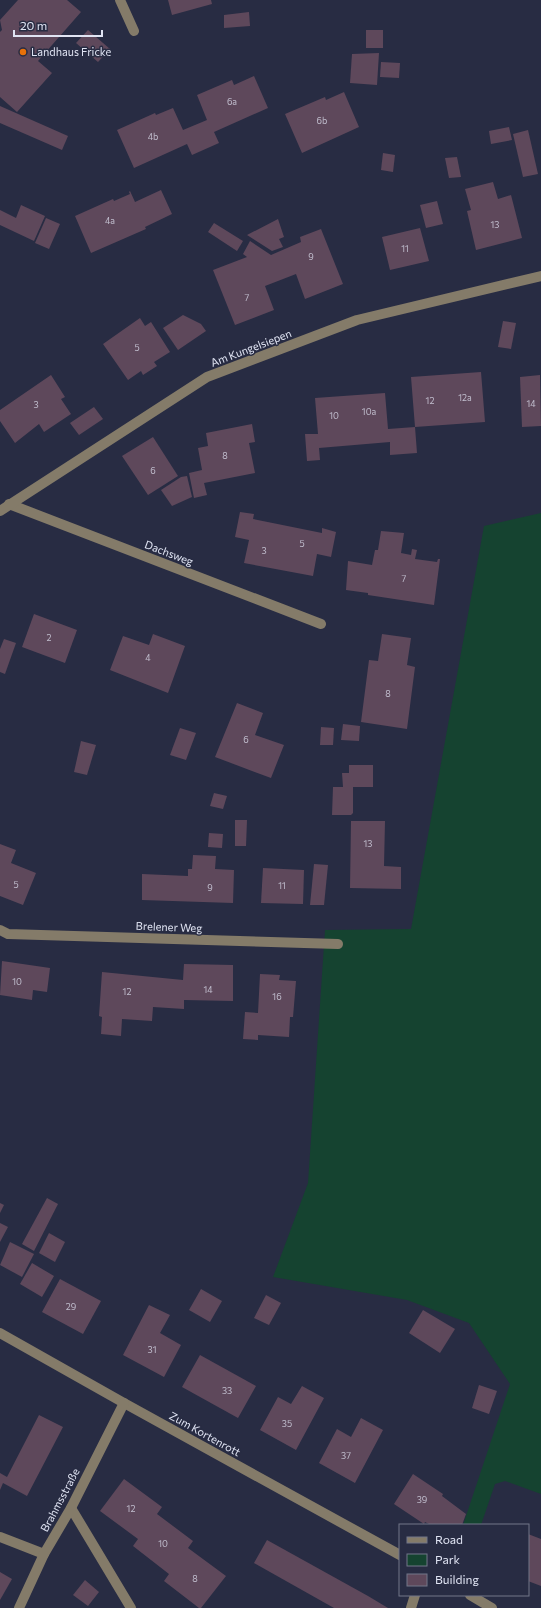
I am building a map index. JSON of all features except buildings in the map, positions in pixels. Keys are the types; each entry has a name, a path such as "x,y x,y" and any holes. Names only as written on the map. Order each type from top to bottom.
{"street":[{"path":"120,0 134,31"},
{"name":"Am Kungelsiepen","path":"0,511 207,377 357,320 541,276"},
{"name":"Dachsweg","path":"10,504 321,624"},
{"name":"Brelener Weg","path":"0,930 8,934 338,944"},
{"name":"Zum Kortenrott","path":"0,1333 124,1403 399,1553"},
{"name":"Brahmsstraße","path":"19,1608 44,1554 71,1508 124,1403"},
{"path":"71,1508 131,1608"},
{"path":"0,1537 44,1554"},
{"path":"411,1608 415,1596"},
{"path":"472,1596 492,1608"}],"green space":[{"path":"541,513 541,1494 505,1481 495,1484 481,1524 463,1524 510,1384 469,1323 407,1300 273,1277 308,1183 325,930 411,929 484,526"}],"place":[{"name":"Landhaus Fricke","path":"23,52"}]}
